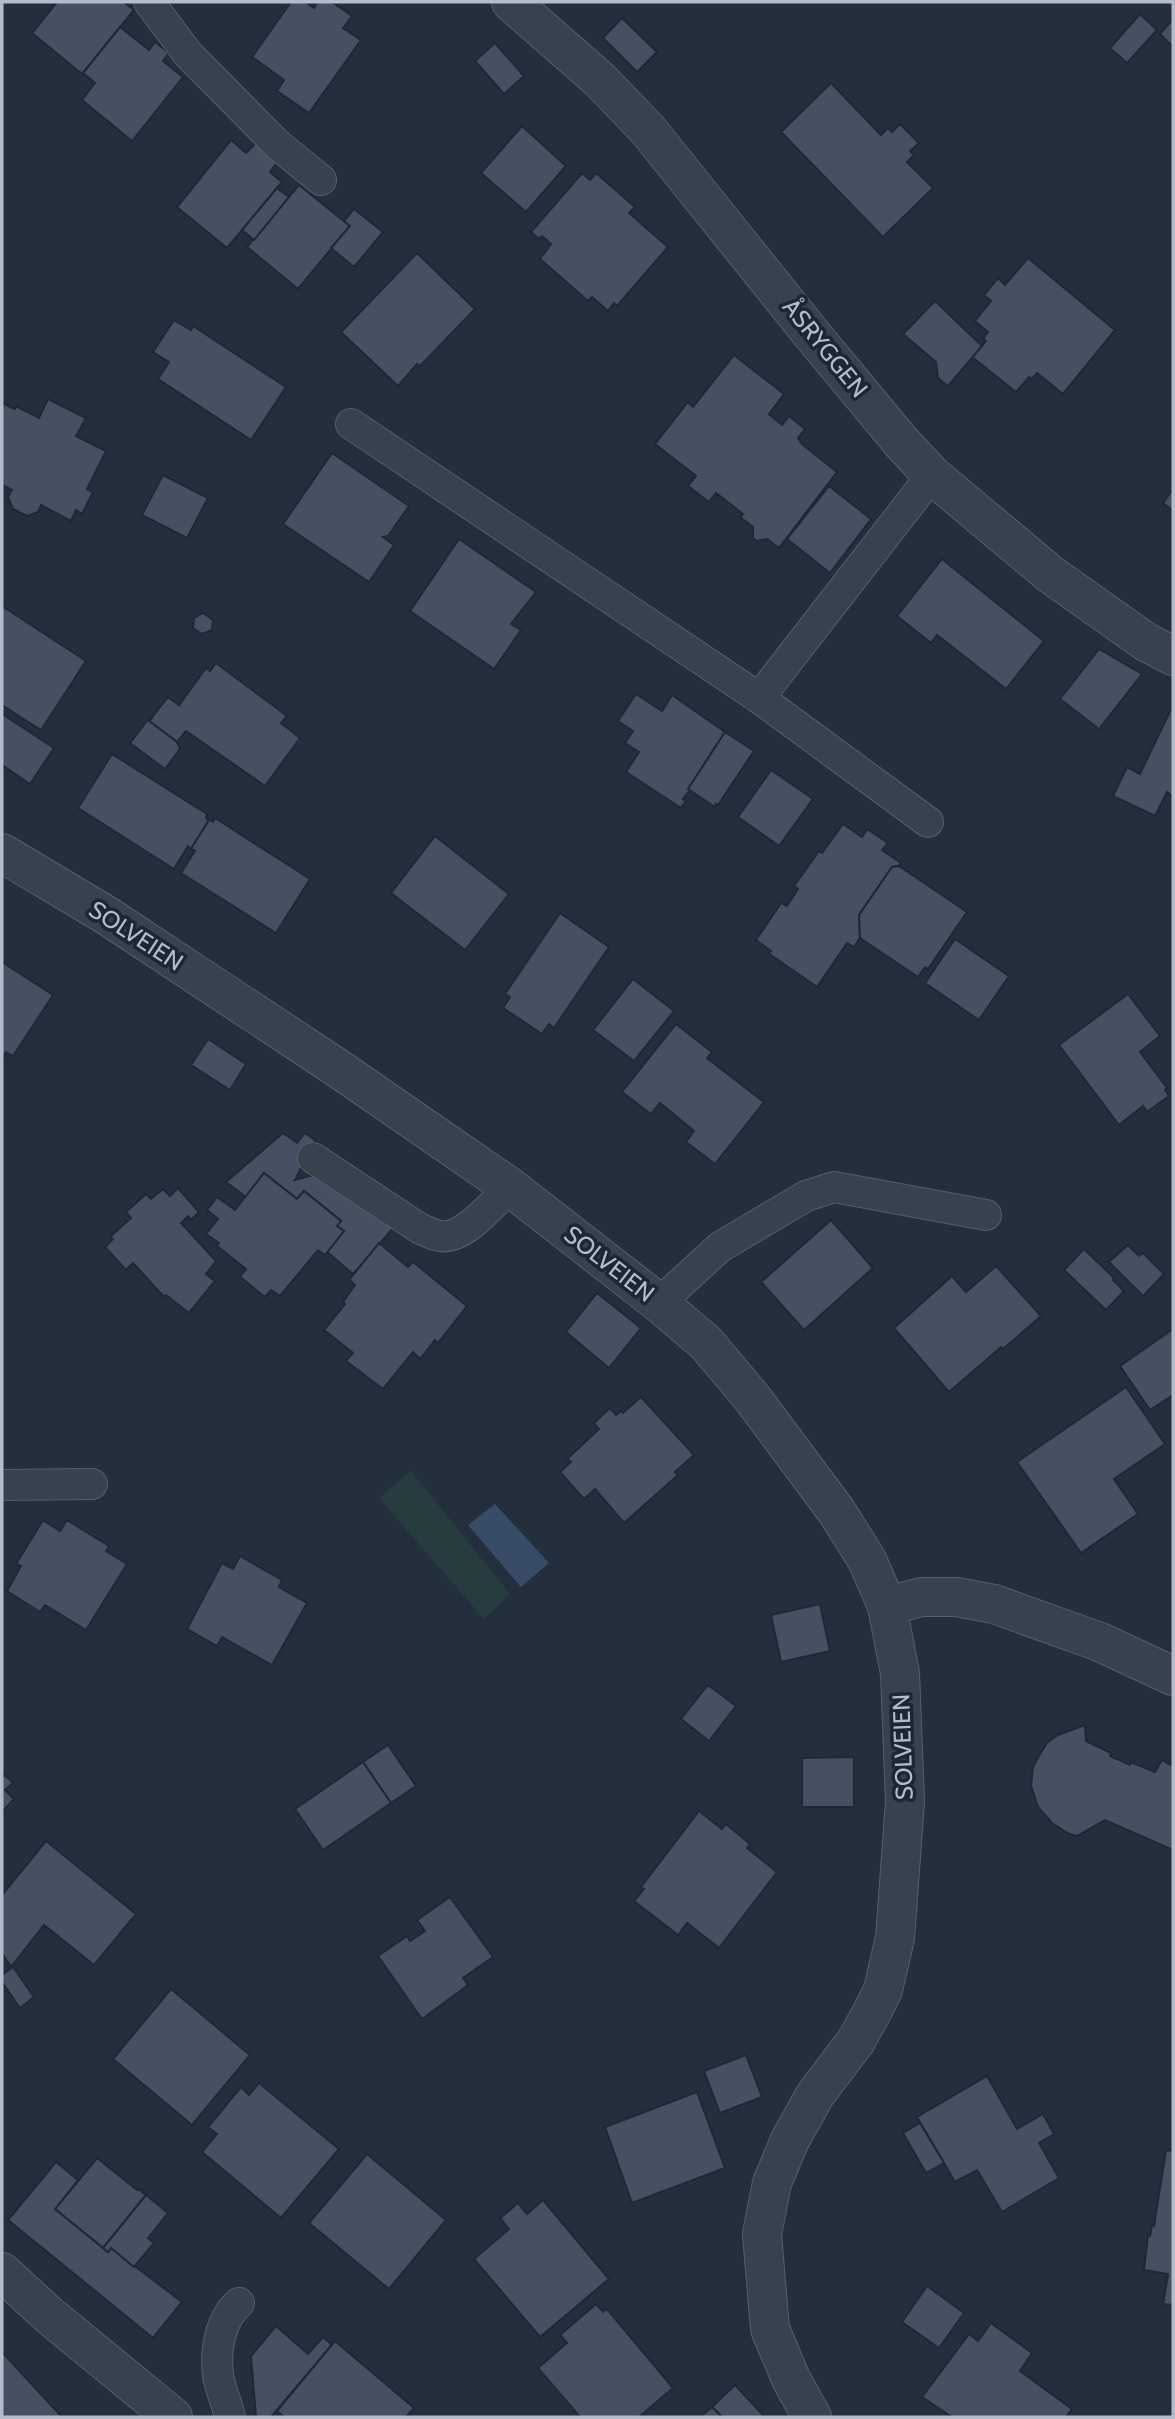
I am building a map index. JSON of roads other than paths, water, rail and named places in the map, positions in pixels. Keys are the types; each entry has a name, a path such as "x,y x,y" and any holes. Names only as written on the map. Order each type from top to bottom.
{"street":[{"name":"ÅSRYGGEN","path":"511,2 600,80 648,130 810,332 932,475 1050,574 1146,642 1173,656"},
{"name":"SOLVEIEN","path":"2,853 106,915 339,1069 510,1187 659,1303 706,1343 753,1399 837,1512 867,1560 887,1606 900,1673 905,1802 895,1938 883,1990 873,2010 856,2041 815,2095 790,2140 772,2183 762,2235 770,2329 791,2379 812,2417"},
{"path":"887,1606 921,1597 956,1597 994,1604 1100,1642 1173,1676"},
{"path":"2,2272 50,2316 173,2417"}],"lane":[{"path":"149,2 188,54 278,145 321,180"},
{"path":"351,424 759,698 928,822"},
{"path":"759,698 932,475"},
{"path":"313,1158 419,1228 438,1236 462,1232 510,1187"},
{"path":"659,1303 720,1247 806,1196 834,1187 986,1215"},
{"path":"2,1485 92,1484"},
{"path":"230,2417 218,2376 218,2348 222,2329 233,2308 239,2303"}],"water":[{"path":"495,1504 549,1563 521,1587 468,1525"}]}
